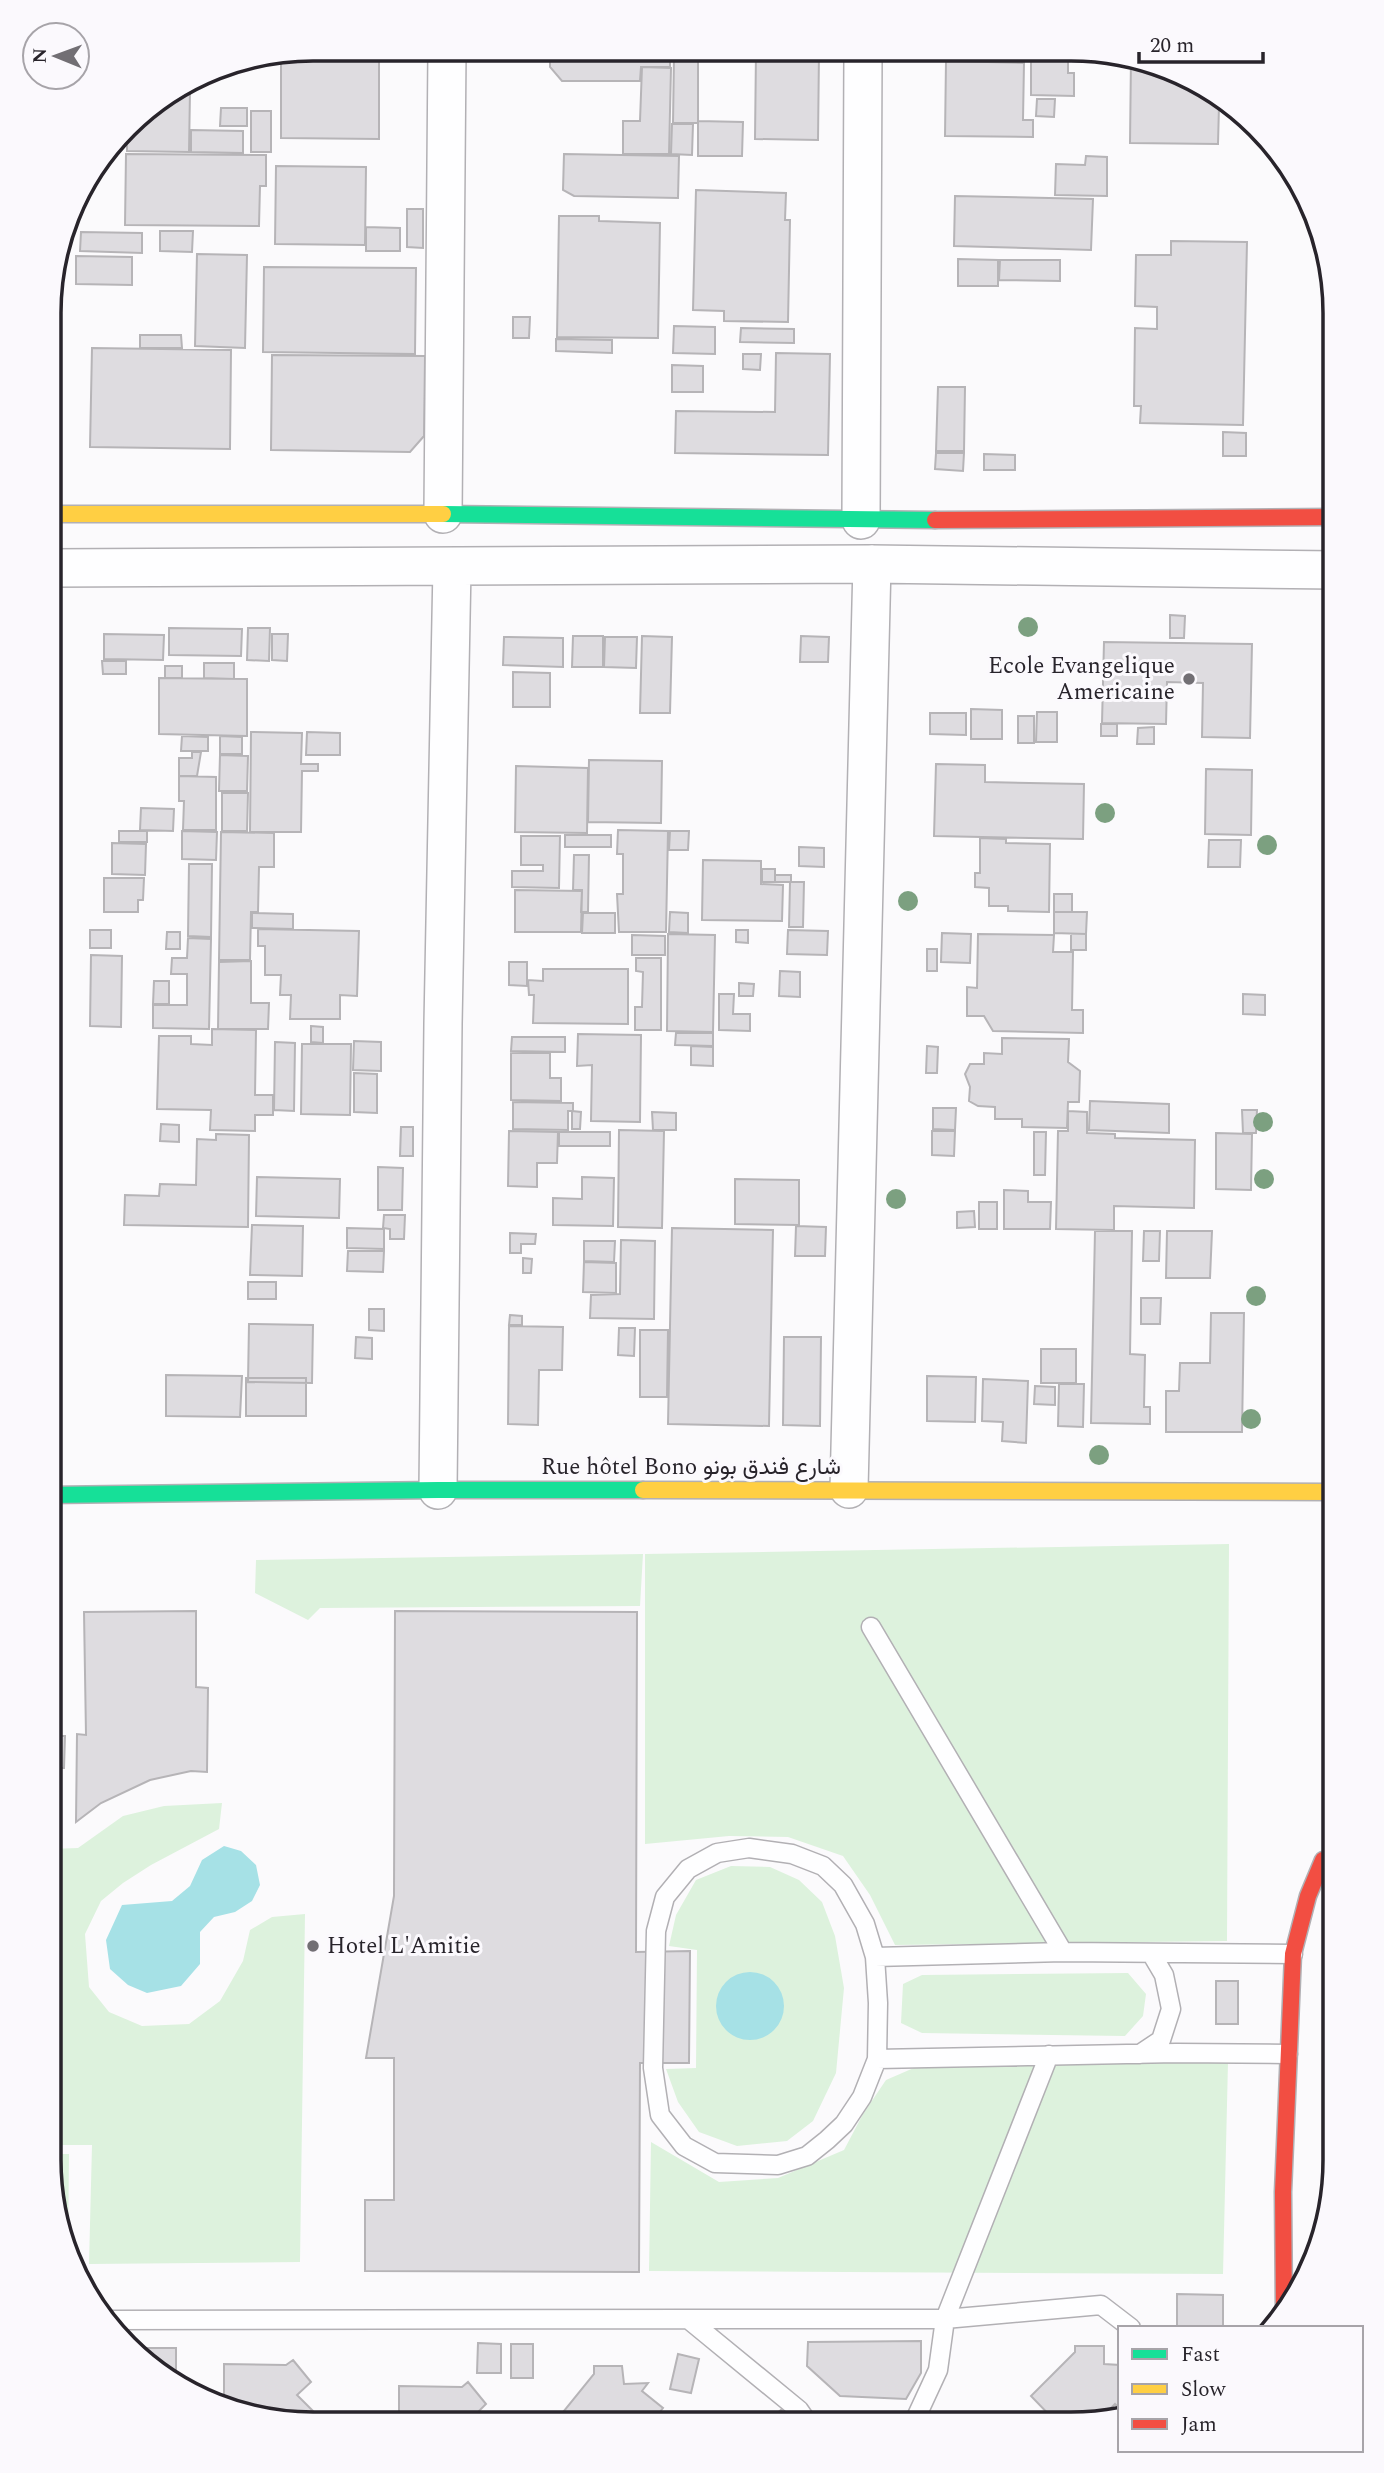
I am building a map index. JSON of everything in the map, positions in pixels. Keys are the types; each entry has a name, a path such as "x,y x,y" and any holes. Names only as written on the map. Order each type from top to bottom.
{"street":[{"path":"443,514 447,61"},
{"path":"862,520 863,61"},
{"path":"61,514 443,514 862,520 1323,517"},
{"path":"849,1489 872,564"},
{"path":"61,568 872,564 1323,570"},
{"path":"438,1490 452,567"},
{"name":"Rue hôtel Bono شارع فندق بونو","path":"61,1495 849,1489 1323,1492"},
{"path":"1284,2294 1283,2192 1293,1954 1308,1896 1323,1858"}],"lane":[{"path":"871,1627 1063,1952"},
{"path":"749,1847 792,1854 823,1866 843,1885 865,1924 875,1957 877,2059 862,2097 844,2124 807,2156 778,2165 715,2163 684,2146 660,2115 653,2068 656,1931 665,1897 688,1869 717,1853 749,1847"},
{"path":"875,1957 1063,1952 1293,1954"},
{"path":"1140,2054 1161,2040 1171,2010 1164,1975 1150,1953"},
{"path":"877,2059 1288,2054"},
{"path":"919,2412 938,2370 946,2319 1049,2055"},
{"path":"119,2320 946,2319 1101,2305 1128,2326"},
{"path":"688,2319 800,2412"}],"green space":[{"path":"1229,1544 1227,1941 895,1945 870,1895 843,1856 788,1837 729,1836 645,1844 645,1554"},
{"path":"643,1554 640,1606 320,1608 308,1620 255,1593 256,1560"},
{"path":"222,1803 219,1829 151,1865 101,1901 85,1934 89,1987 109,2012 142,2026 189,2024 220,2001 243,1961 250,1930 272,1917 305,1914 300,2262 89,2264 92,2145 61,2145 61,1849 78,1848 123,1816 164,1806"},
{"path":"731,1866 770,1867 799,1880 822,1902 835,1936 844,1988 836,2073 813,2121 787,2141 737,2146 699,2132 678,2102 666,2069 696,2068 697,1950 669,1946 676,1915 696,1880"},
{"path":"1128,1973 1146,1994 1143,2016 1125,2036 922,2033 901,2023 903,1984 922,1975"},
{"path":"1228,2062 1223,2274 649,2271 651,2142 719,2182 778,2178 844,2150 863,2114 886,2080 916,2067"},
{"path":"61,2154 69,2154 68,2218 63,2192"}],"water":[{"path":"224,1846 241,1851 256,1865 260,1885 252,1901 235,1912 214,1917 200,1932 200,1964 181,1986 147,1993 128,1985 110,1969 106,1940 122,1905 172,1901 190,1886 202,1860"},
{"path":"750,1972 763,1975 774,1982 781,1993 784,2006 781,2019 774,2030 763,2037 750,2040 737,2037 726,2030 719,2019 716,2006 719,1993 726,1982 737,1975"}],"building":[{"path":"379,61 379,139 281,138 281,63"},
{"path":"550,61 670,61 670,67 641,67 640,81 562,81 550,67"},
{"path":"674,61 698,61 698,123 673,123"},
{"path":"756,61 819,61 818,140 755,139"},
{"path":"946,61 1024,63 1023,120 1033,120 1033,137 945,136"},
{"path":"1031,61 1068,61 1068,73 1074,73 1074,96 1031,95"},
{"path":"642,67 671,68 669,154 623,154 623,121 640,121"},
{"path":"1131,69 1167,80 1219,109 1218,144 1130,143"},
{"path":"190,93 189,152 127,151 127,144 147,124"},
{"path":"1037,99 1055,99 1054,117 1036,116"},
{"path":"221,108 247,108 247,126 220,126"},
{"path":"251,111 271,111 271,152 251,152"},
{"path":"698,121 743,122 742,156 698,156"},
{"path":"672,124 693,124 692,155 671,154"},
{"path":"191,130 243,131 243,153 191,152"},
{"path":"126,154 266,155 266,186 260,186 259,226 125,225"},
{"path":"564,154 679,156 678,198 574,196 563,190"},
{"path":"1086,156 1107,157 1107,196 1055,195 1056,164 1085,165"},
{"path":"276,166 366,167 365,245 275,244"},
{"path":"696,190 786,193 785,220 790,220 788,322 724,321 724,311 693,310"},
{"path":"955,196 1093,199 1091,250 954,246"},
{"path":"407,209 423,209 423,248 407,247"},
{"path":"559,216 599,216 599,221 660,223 658,338 557,337"},
{"path":"366,227 400,228 400,251 366,251"},
{"path":"160,231 193,231 192,252 160,251"},
{"path":"81,232 142,233 142,253 80,251"},
{"path":"1171,241 1247,242 1243,425 1140,423 1141,406 1134,406 1135,328 1157,329 1157,307 1135,306 1136,255 1171,255"},
{"path":"197,254 247,255 245,348 195,346"},
{"path":"76,256 132,257 132,285 76,284"},
{"path":"958,259 998,260 998,286 958,286"},
{"path":"1000,260 1060,260 1060,281 999,280"},
{"path":"264,267 416,268 415,354 263,352"},
{"path":"513,317 530,317 529,338 513,338"},
{"path":"674,326 715,327 715,354 673,353"},
{"path":"741,328 794,329 794,343 740,342"},
{"path":"140,335 181,335 182,348 140,348"},
{"path":"556,339 612,340 612,353 556,351"},
{"path":"92,348 231,350 230,449 90,447"},
{"path":"776,353 830,354 828,455 675,453 676,411 775,412"},
{"path":"743,354 761,354 760,370 743,369"},
{"path":"272,355 425,356 424,436 410,452 271,450"},
{"path":"672,365 703,366 703,392 672,392"},
{"path":"938,387 965,387 964,451 936,451"},
{"path":"1223,432 1246,433 1246,456 1223,456"},
{"path":"936,453 964,453 963,471 935,469"},
{"path":"984,454 1015,455 1015,470 984,470"},
{"path":"1170,615 1185,616 1184,638 1170,638"},
{"path":"169,628 242,629 241,656 169,655"},
{"path":"248,628 270,628 269,661 247,660"},
{"path":"104,634 164,635 163,660 104,659"},
{"path":"272,634 288,634 287,661 272,660"},
{"path":"573,636 603,636 603,667 572,667"},
{"path":"642,636 672,637 670,713 640,713"},
{"path":"801,636 829,637 828,662 800,662"},
{"path":"504,637 563,638 563,667 503,665"},
{"path":"605,637 637,637 636,668 604,667"},
{"path":"1104,642 1252,644 1250,738 1202,737 1203,683 1167,682 1166,724 1102,723"},
{"path":"102,661 126,661 126,674 103,674"},
{"path":"204,663 234,663 234,679 204,678"},
{"path":"165,666 182,666 182,678 165,678"},
{"path":"513,672 550,673 550,707 513,707"},
{"path":"159,678 247,679 247,736 159,734"},
{"path":"971,709 1002,710 1002,739 971,739"},
{"path":"1037,712 1057,712 1057,742 1036,742"},
{"path":"930,713 966,713 966,735 930,734"},
{"path":"1018,716 1034,716 1034,743 1018,743"},
{"path":"1101,724 1117,724 1117,736 1101,736"},
{"path":"1154,727 1154,744 1137,744 1138,728"},
{"path":"251,732 302,733 301,764 318,764 318,771 302,771 301,832 250,832"},
{"path":"307,732 340,733 340,755 306,755"},
{"path":"182,736 208,737 208,751 181,751"},
{"path":"220,736 242,737 242,754 220,754"},
{"path":"192,752 201,752 197,776 179,776 179,758 192,758"},
{"path":"220,755 248,756 247,791 219,791"},
{"path":"589,760 662,761 661,823 588,822"},
{"path":"936,764 985,765 985,782 1084,784 1083,839 934,836"},
{"path":"516,766 588,768 587,833 515,832"},
{"path":"1206,769 1252,770 1251,835 1205,834"},
{"path":"179,776 216,777 216,830 183,830 184,801 179,801"},
{"path":"222,793 248,793 247,831 222,831"},
{"path":"141,808 174,809 173,831 140,830"},
{"path":"618,830 668,831 666,932 619,932 617,894 623,894 623,854 617,854"},
{"path":"119,831 147,831 147,842 119,842"},
{"path":"182,831 217,832 216,860 182,859"},
{"path":"670,831 689,831 688,850 669,850"},
{"path":"221,832 274,833 274,867 259,867 258,912 251,912 250,960 219,960"},
{"path":"565,835 611,835 611,847 565,847"},
{"path":"521,836 560,836 559,888 512,887 512,871 543,871 543,865 521,865"},
{"path":"980,838 1006,839 1006,843 1050,844 1049,912 1008,911 1008,906 989,906 989,888 975,887 975,873 980,873"},
{"path":"1209,840 1241,840 1240,867 1208,867"},
{"path":"112,843 146,844 145,875 112,874"},
{"path":"799,847 824,848 824,867 799,866"},
{"path":"574,855 589,855 588,912 581,912 582,890 573,890"},
{"path":"703,860 761,861 761,884 783,885 782,921 702,920"},
{"path":"189,864 212,864 211,937 188,936"},
{"path":"762,869 775,869 775,882 762,882"},
{"path":"775,875 791,875 791,882 775,882"},
{"path":"104,878 144,878 143,900 138,900 138,912 104,912"},
{"path":"790,882 804,882 803,927 789,927"},
{"path":"515,890 582,891 581,932 515,932"},
{"path":"1054,894 1072,894 1072,912 1054,912"},
{"path":"670,912 688,913 688,933 669,932"},
{"path":"1054,912 1087,912 1086,934 1054,933"},
{"path":"252,913 293,914 293,929 252,928"},
{"path":"583,913 615,913 615,933 582,933"},
{"path":"258,929 359,931 357,996 340,995 340,1019 290,1019 291,995 280,995 281,975 265,975 265,946 258,946"},
{"path":"90,930 111,930 111,948 90,948"},
{"path":"736,930 748,930 748,943 736,942"},
{"path":"788,930 828,931 827,955 787,954"},
{"path":"167,932 180,932 180,949 166,949"},
{"path":"942,933 971,934 970,963 941,962"},
{"path":"668,934 715,935 713,1032 667,1031"},
{"path":"978,934 1054,935 1053,952 1073,952 1072,1010 1083,1010 1083,1033 993,1031 984,1016 967,1016 967,987 977,988"},
{"path":"1071,934 1086,934 1086,950 1071,950"},
{"path":"632,935 665,936 665,955 632,955"},
{"path":"188,938 211,939 209,1029 153,1028 153,1005 187,1005 187,974 171,974 172,958 187,958"},
{"path":"927,949 937,949 937,971 927,971"},
{"path":"91,955 122,956 121,1027 90,1026"},
{"path":"636,958 661,958 661,1030 635,1030 635,1007 642,1007 643,972 636,971"},
{"path":"251,961 251,1003 269,1003 268,1029 218,1029 219,962"},
{"path":"509,962 527,962 527,986 509,985"},
{"path":"543,969 628,969 628,1024 533,1023 534,995 529,995 528,980 543,981"},
{"path":"780,971 800,972 800,997 779,996"},
{"path":"154,981 169,981 169,1004 153,1004"},
{"path":"739,983 754,984 753,996 739,996"},
{"path":"719,994 734,994 733,1014 750,1014 750,1031 719,1030"},
{"path":"1243,994 1265,995 1265,1015 1243,1014"},
{"path":"311,1026 323,1027 323,1043 311,1042"},
{"path":"212,1029 256,1030 255,1095 273,1095 273,1115 255,1115 255,1131 210,1130 211,1110 157,1109 159,1036 191,1036 191,1044 212,1045"},
{"path":"676,1033 713,1033 713,1046 675,1045"},
{"path":"578,1034 641,1035 640,1122 591,1121 592,1065 577,1066"},
{"path":"512,1037 565,1037 565,1052 511,1051"},
{"path":"1002,1038 1069,1039 1068,1062 1080,1071 1079,1102 1068,1102 1067,1128 1022,1127 1022,1119 995,1119 995,1107 978,1106 969,1101 970,1087 965,1074 970,1064 984,1064 984,1053 1002,1054"},
{"path":"354,1041 381,1042 381,1071 353,1070"},
{"path":"275,1042 295,1043 294,1111 274,1110"},
{"path":"302,1044 351,1044 350,1115 301,1114"},
{"path":"691,1046 713,1047 713,1066 691,1065"},
{"path":"927,1046 938,1047 937,1073 926,1073"},
{"path":"511,1053 550,1053 550,1078 561,1078 561,1101 511,1100"},
{"path":"354,1073 377,1074 377,1113 354,1112"},
{"path":"1090,1101 1169,1104 1169,1133 1089,1130"},
{"path":"513,1102 573,1103 573,1111 568,1111 568,1130 513,1129"},
{"path":"933,1108 956,1108 955,1130 933,1129"},
{"path":"1242,1110 1257,1110 1256,1133 1243,1133"},
{"path":"572,1111 581,1112 580,1129 572,1129"},
{"path":"1068,1111 1087,1112 1087,1133 1115,1134 1115,1138 1195,1140 1194,1208 1114,1206 1114,1230 1056,1229 1058,1131 1068,1131"},
{"path":"652,1112 676,1113 676,1130 653,1130"},
{"path":"161,1124 179,1125 179,1142 160,1141"},
{"path":"401,1127 413,1127 413,1156 400,1156"},
{"path":"619,1130 664,1131 662,1228 618,1227"},
{"path":"509,1131 558,1132 557,1163 537,1163 537,1187 508,1186"},
{"path":"932,1131 955,1131 954,1156 932,1155"},
{"path":"559,1132 610,1132 610,1146 559,1146"},
{"path":"1034,1132 1046,1132 1045,1175 1034,1175"},
{"path":"1216,1133 1252,1134 1251,1190 1216,1189"},
{"path":"216,1134 249,1135 248,1227 124,1225 125,1195 159,1196 160,1184 196,1185 197,1139 216,1140"},
{"path":"378,1167 403,1168 402,1210 378,1210"},
{"path":"257,1177 340,1179 339,1218 256,1216"},
{"path":"582,1177 614,1178 613,1226 553,1225 553,1198 582,1199"},
{"path":"735,1179 799,1180 799,1225 735,1224"},
{"path":"1004,1190 1028,1191 1028,1202 1051,1202 1050,1229 1004,1229"},
{"path":"979,1202 997,1202 997,1229 979,1229"},
{"path":"974,1211 975,1227 957,1228 957,1212"},
{"path":"384,1215 405,1215 404,1239 390,1239 390,1229 383,1228"},
{"path":"252,1225 303,1226 302,1276 250,1275"},
{"path":"796,1226 826,1227 825,1256 795,1256"},
{"path":"347,1228 384,1229 384,1249 347,1248"},
{"path":"672,1228 773,1230 769,1426 668,1424"},
{"path":"1095,1231 1132,1231 1130,1354 1145,1355 1144,1407 1150,1407 1150,1424 1091,1423"},
{"path":"1144,1231 1160,1231 1159,1261 1143,1261"},
{"path":"1167,1231 1212,1231 1210,1278 1166,1278"},
{"path":"510,1233 536,1234 535,1244 521,1244 521,1253 510,1253"},
{"path":"621,1240 655,1241 654,1319 590,1318 591,1295 620,1294"},
{"path":"584,1241 615,1241 614,1262 584,1261"},
{"path":"348,1251 384,1251 383,1272 347,1271"},
{"path":"523,1258 532,1259 531,1273 523,1273"},
{"path":"584,1262 616,1263 616,1293 583,1292"},
{"path":"248,1282 276,1282 276,1299 248,1299"},
{"path":"1141,1298 1161,1298 1160,1324 1141,1324"},
{"path":"369,1309 384,1309 384,1331 369,1330"},
{"path":"1211,1313 1244,1313 1242,1432 1166,1432 1166,1391 1179,1391 1180,1363 1210,1363"},
{"path":"510,1315 522,1316 522,1325 509,1325"},
{"path":"249,1324 313,1325 312,1383 248,1382"},
{"path":"509,1326 563,1327 562,1370 539,1370 538,1425 508,1424"},
{"path":"619,1328 635,1328 634,1356 618,1355"},
{"path":"640,1330 668,1330 667,1397 640,1397"},
{"path":"356,1337 372,1338 372,1359 355,1358"},
{"path":"784,1337 821,1337 820,1426 783,1425"},
{"path":"1041,1349 1076,1349 1076,1383 1041,1383"},
{"path":"166,1375 242,1376 240,1417 166,1416"},
{"path":"927,1376 976,1377 975,1422 927,1421"},
{"path":"246,1378 306,1378 306,1416 246,1416"},
{"path":"983,1379 1028,1381 1026,1443 1002,1441 1003,1422 982,1421"},
{"path":"1059,1384 1084,1384 1083,1427 1058,1426"},
{"path":"1035,1386 1055,1387 1055,1405 1034,1404"},
{"path":"196,1611 196,1687 208,1688 207,1772 191,1771 150,1780 101,1803 76,1822 77,1734 86,1735 84,1612"},
{"path":"395,1611 637,1612 636,1952 690,1951 689,2063 640,2063 639,2272 365,2271 365,2200 394,2200 394,2058 366,2058 394,1896"},
{"path":"61,1736 65,1736 64,1768 61,1768"},
{"path":"1216,1981 1238,1981 1238,2024 1216,2024"},
{"path":"1177,2294 1223,2295 1223,2326 1177,2326"},
{"path":"921,2341 921,2373 906,2399 840,2396 807,2366 808,2342"},
{"path":"478,2343 501,2344 501,2373 477,2373"},
{"path":"511,2344 533,2344 533,2378 511,2378"},
{"path":"1075,2346 1104,2346 1104,2364 1118,2365 1118,2407 1115,2404 1110,2409 1103,2410 1046,2412 1031,2396 1075,2352"},
{"path":"146,2348 176,2348 176,2371"},
{"path":"678,2354 699,2359 691,2393 670,2389"},
{"path":"293,2360 311,2382 297,2395 314,2412 264,2407 224,2395 224,2364 286,2365"},
{"path":"594,2366 622,2366 624,2384 648,2383 642,2391 663,2408 660,2412 563,2412 594,2374"},
{"path":"468,2382 486,2404 478,2412 399,2412 399,2386 462,2387"}],"traffic: fast":[{"path":"443,514 935,520"},
{"path":"61,1495 643,1490"}],"traffic: slow":[{"path":"61,514 443,514"},
{"path":"643,1490 1323,1492"}],"traffic: jam":[{"path":"935,520 1323,517"},
{"path":"1284,2294 1283,2192 1293,1954 1308,1896 1323,1860"}],"place":[{"name":"Ecole Evangelique Americaine","path":"1189,679"},
{"name":"Hotel L'Amitie","path":"313,1946"}]}
